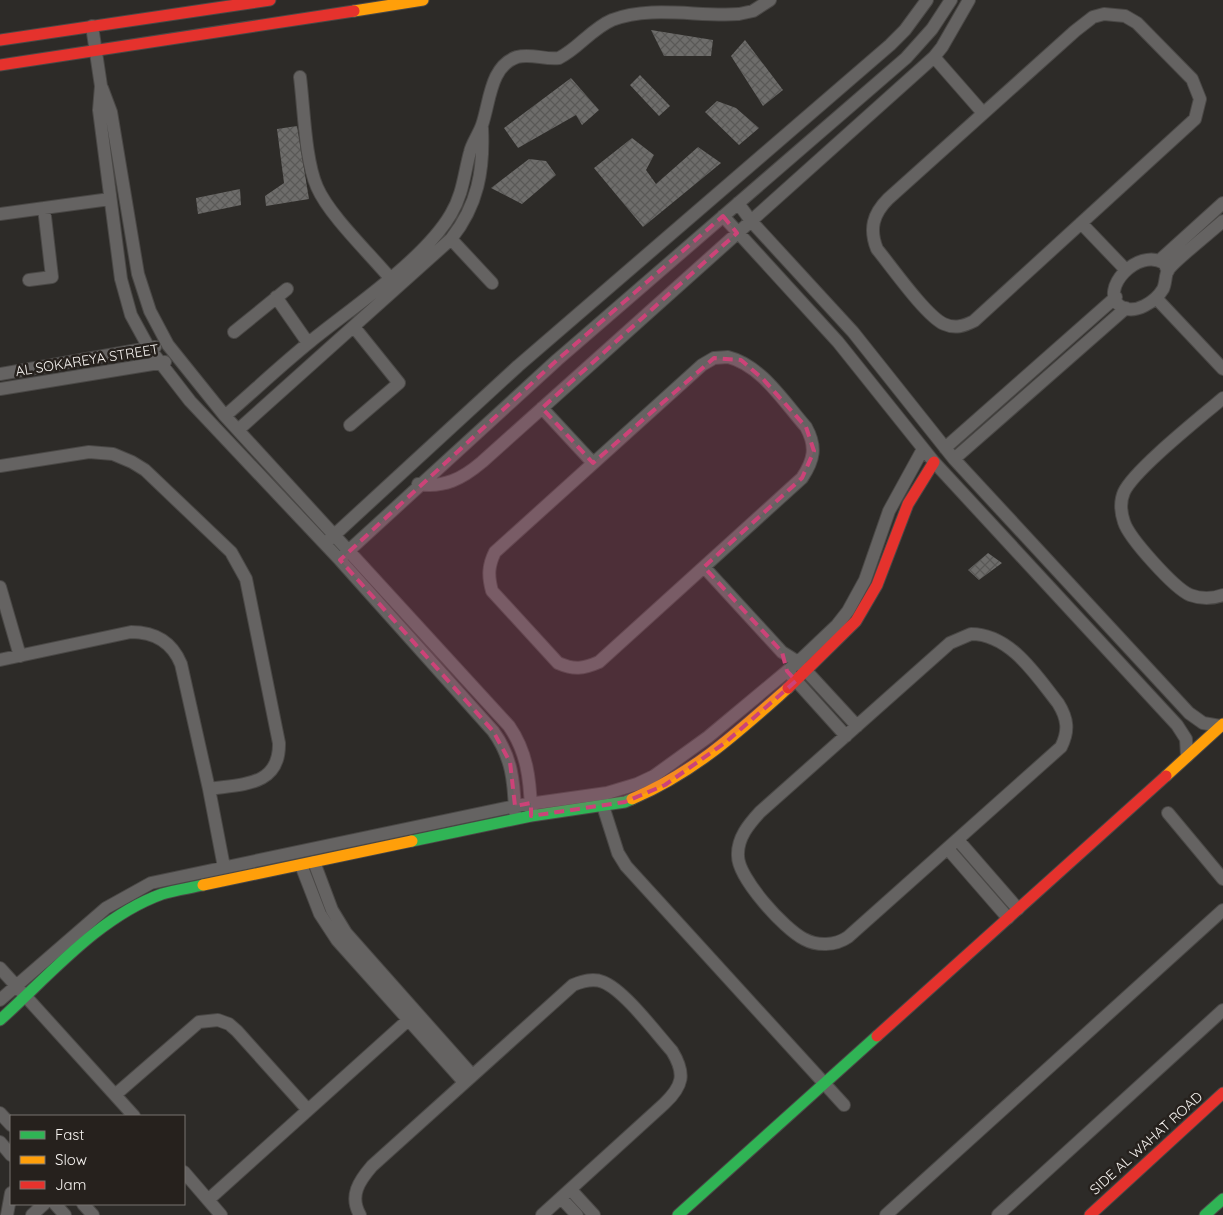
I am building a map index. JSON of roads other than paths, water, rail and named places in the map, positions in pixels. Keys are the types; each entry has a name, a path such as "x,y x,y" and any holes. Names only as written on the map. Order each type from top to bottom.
{"main road":[{"path":"0,40 270,0"},
{"path":"0,65 96,52 423,0"},
{"path":"0,1020 107,924 148,899 163,894 531,816 603,806 645,794 684,774 726,742 796,682 843,637 868,604 878,585 908,504 934,462"},
{"path":"678,1215 1221,725"},
{"name":"SIDE AL WAHAT ROAD","path":"1090,1215 1223,1093"},
{"path":"1205,1215 1223,1199"}],"street":[{"path":"225,416 308,343 390,278 431,241 452,214 462,190 470,151 482,125 496,77 502,68 516,57 559,58 593,30 623,17 645,14 739,14 753,11 770,0"},
{"path":"325,544 518,366 890,45 914,20 927,0"},
{"path":"340,560 349,549 418,484 557,360 906,58 932,29 951,0"},
{"path":"418,484 443,485 468,474 934,57 942,47 969,0"},
{"path":"1104,14 1125,16 1137,23 1192,80 1200,99 1199,109 1192,123 974,321 956,327 946,325 930,314 877,249 873,238 874,217 888,198 983,113 1084,23 1104,14"},
{"path":"92,26 101,86 111,112 138,274 150,311 168,344 178,360 225,416 505,721 524,752 529,778 531,816"},
{"path":"934,57 983,113"},
{"path":"300,77 311,164 316,186 326,203 390,278"},
{"path":"101,86 99,110 125,297 131,315 148,348 190,401 340,560 494,731 510,762 514,777 516,820"},
{"path":"238,430 451,239 466,218 476,196 483,156 482,125"},
{"path":"0,214 110,199"},
{"path":"738,203 751,221 853,332 954,459 1189,714 1203,723 1221,725"},
{"path":"1160,260 1223,203"},
{"path":"29,280 52,277 44,208"},
{"path":"723,216 815,315 934,462 1177,725 1186,739 1187,756"},
{"path":"1168,271 1164,262 1160,260 1145,260 1126,270 1119,280 1116,297 1120,306 1126,308 1139,307 1156,298 1163,288 1168,271 1223,221"},
{"path":"1081,224 1126,270"},
{"path":"451,239 492,283"},
{"path":"234,332 287,289"},
{"path":"945,448 1116,297"},
{"path":"276,298 308,343"},
{"path":"1156,298 1223,370"},
{"path":"954,459 1126,308"},
{"path":"350,425 399,383 354,327"},
{"name":"AL SOKAREYA STREET","path":"0,374 168,344"},
{"path":"728,357 741,360 752,368 806,427 812,438 814,451 811,464 802,478 704,567 598,662 586,668 571,669 558,663 492,591 488,578 489,564 501,545 702,365 714,358 728,357"},
{"name":"AL SOKAREYA STREET","path":"0,389 178,360"},
{"path":"1223,398 1132,480 1122,498 1122,511 1128,532 1178,587 1199,598 1223,595"},
{"path":"897,415 910,405"},
{"path":"542,408 593,463"},
{"path":"0,1000 106,908 120,898 167,878 515,806 607,793 654,776 708,737 798,662 837,625 858,596 896,494 923,449"},
{"path":"0,466 89,452 121,456 146,470 236,558 246,579 279,743 279,754 276,765 261,780 210,789"},
{"path":"978,509 990,498"},
{"path":"704,567 782,652 798,662 858,726"},
{"path":"0,587 20,656"},
{"path":"0,660 131,632 152,634 165,641 178,655 182,664 210,789 224,867"},
{"path":"982,634 1002,642 1037,679 1064,713 1067,725 1066,737 1061,748 848,937 834,944 814,943 796,934 750,886 741,873 738,855 741,838 760,812 846,736 950,643 960,636 982,634"},
{"path":"782,652 787,671 846,736"},
{"path":"494,731 505,721"},
{"path":"603,806 618,853 626,866 844,1105"},
{"path":"1168,813 1223,879"},
{"path":"958,840 1018,908"},
{"path":"948,849 1008,918"},
{"path":"314,862 332,910 361,959 407,1021 468,1079"},
{"path":"301,865 326,926 361,959 468,1079"},
{"path":"886,1215 1223,910"},
{"path":"0,968 133,1115"},
{"path":"360,1215 356,1208 355,1194 359,1181 372,1166 573,985 586,980 602,981 615,988 672,1051 679,1062 680,1085 673,1096 542,1215"},
{"path":"998,1215 1223,1010"},
{"path":"115,1095 199,1022 218,1020 228,1024 237,1032 308,1110"},
{"path":"208,1200 407,1021"},
{"path":"0,1113 10,1124"},
{"path":"0,1142 10,1154"},
{"path":"185,1173 221,1215"},
{"path":"566,1194 577,1215"},
{"path":"566,1194 594,1215"},
{"path":"7,1215 10,1199"},
{"path":"7,1215 19,1205"},
{"path":"32,1215 43,1205"},
{"path":"56,1205 65,1215"},
{"path":"84,1205 93,1215"}]}
